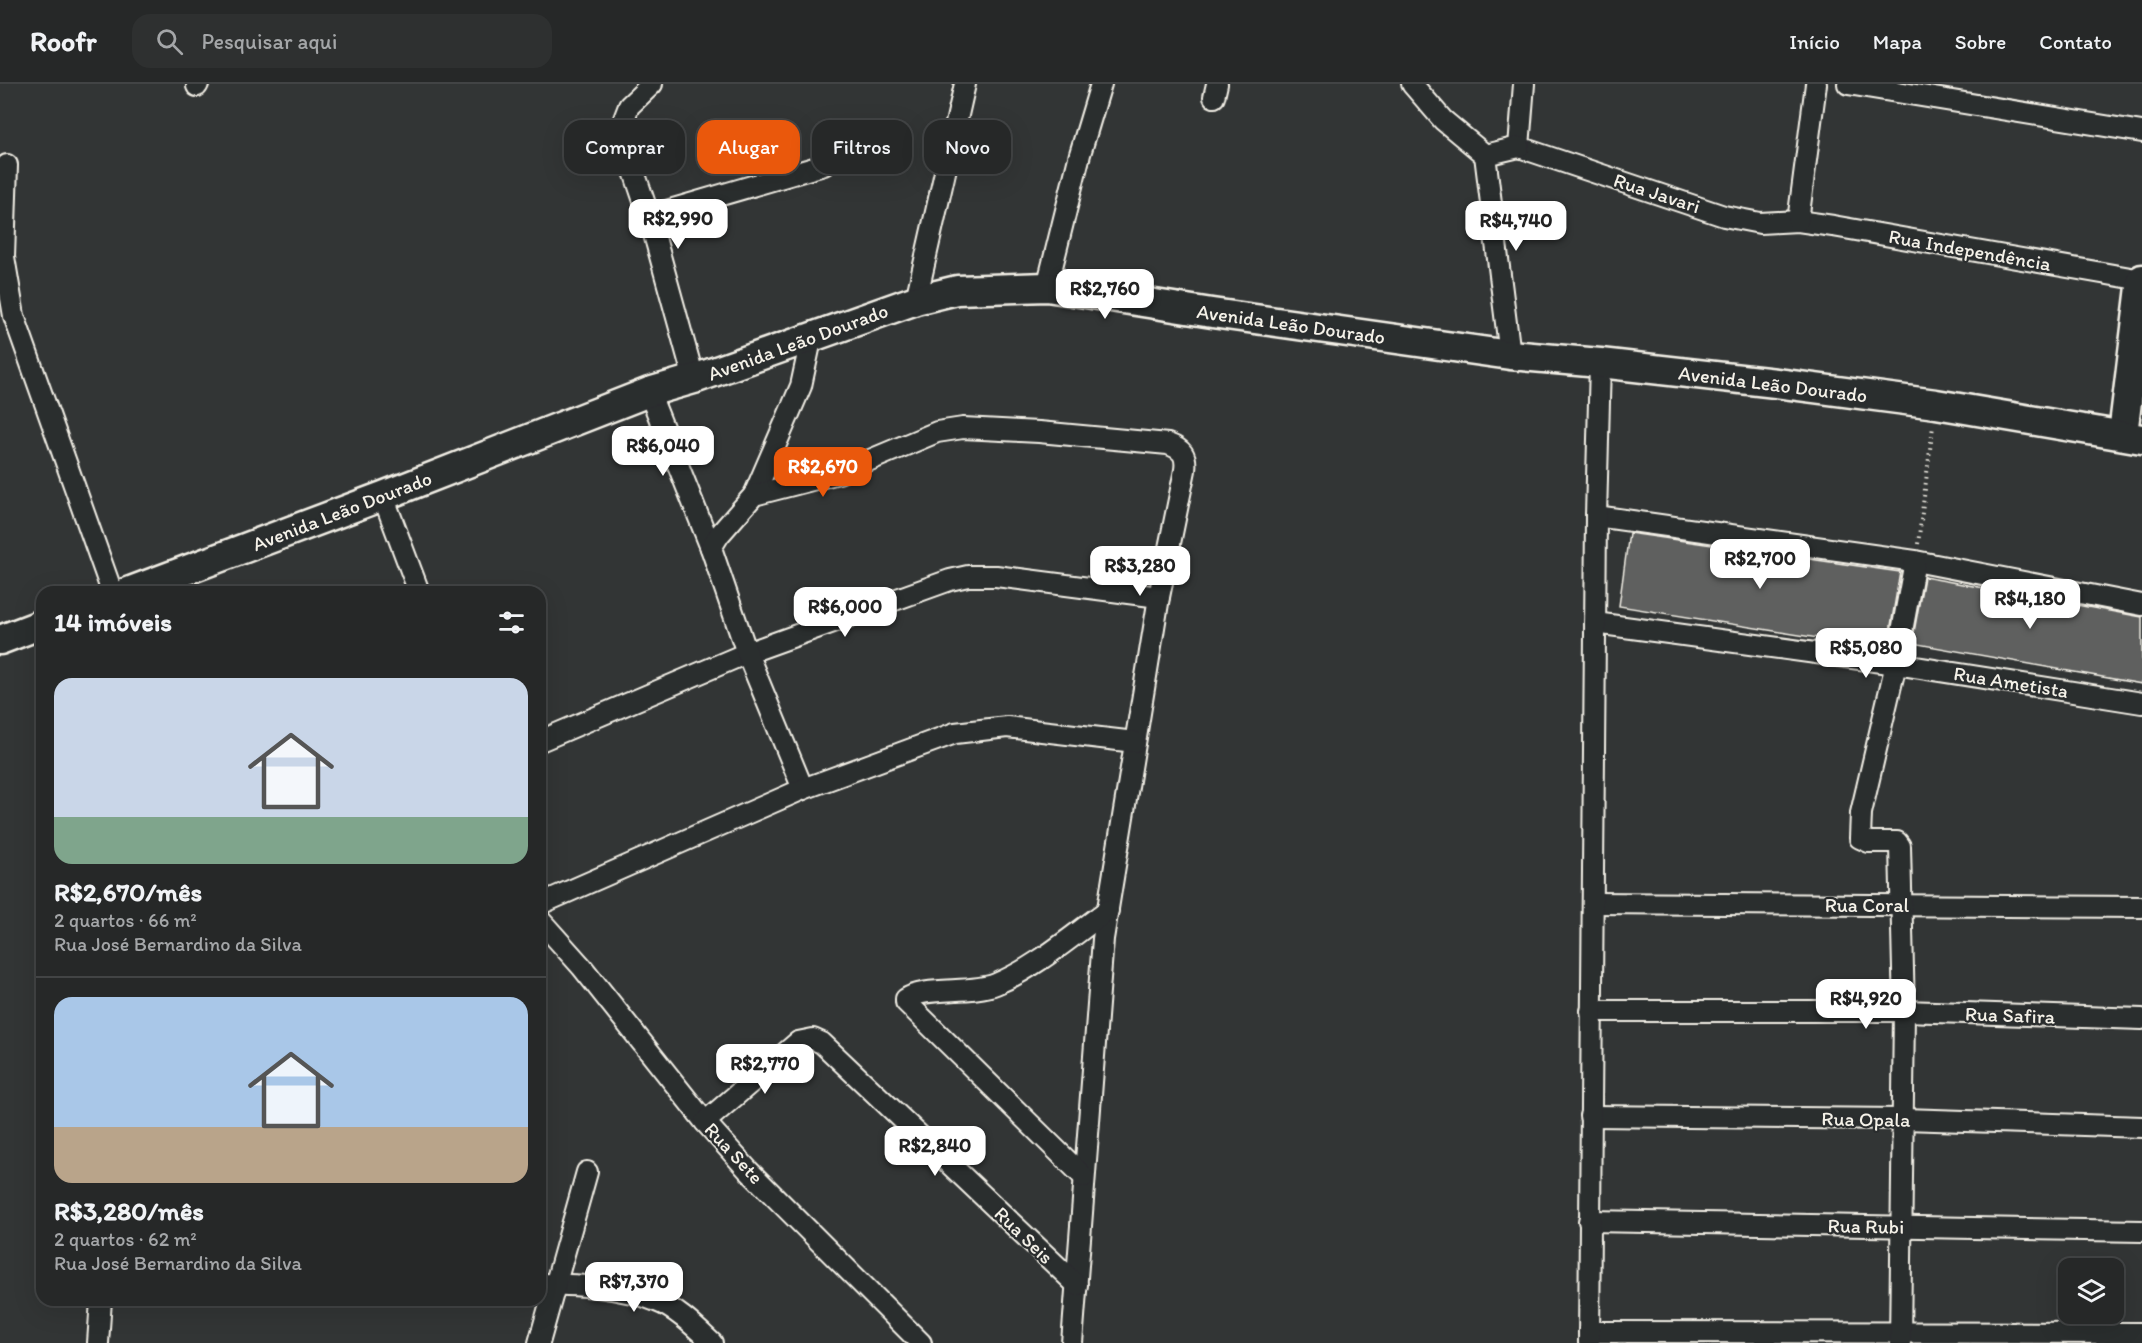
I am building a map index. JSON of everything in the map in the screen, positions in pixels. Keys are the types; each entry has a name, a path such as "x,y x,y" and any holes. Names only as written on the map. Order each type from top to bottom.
{"main road":[{"path":"2132,436 2142,286"},
{"name":"Avenida Leão Dourado","path":"144,586 649,392 694,379 812,335 916,300 957,290 1047,287 1510,355 1776,383 1936,405 2132,436"},
{"path":"0,640 36,626"}],"street":[{"path":"652,84 629,106 621,133 649,216 694,379"},
{"path":"916,300 965,84"},
{"path":"1047,287 1080,154 1101,84"},
{"path":"1412,84 1443,120 1485,155 1510,355"},
{"path":"1485,155 1520,147 1524,84"},
{"path":"1798,221 1816,84"},
{"path":"1848,84 2142,132"},
{"name":"Rua Javari","path":"1520,147 1724,216 1760,223 1798,221"},
{"path":"7,165 4,257 14,316 110,586"},
{"path":"649,216 812,168"},
{"name":"Rua Independência","path":"1798,221 2142,286"},
{"path":"711,548 719,535 754,495 801,386 812,335"},
{"path":"1600,363 1596,516 1589,1337 1900,1337 2142,1333"},
{"path":"649,392 711,548 747,653 803,789"},
{"path":"754,495 839,473 937,432 963,428 1039,432 1168,444 1179,448 1184,453 1186,462 1159,597 1104,939 1072,1343"},
{"path":"383,496 417,586"},
{"path":"1596,516 1915,561 2142,605"},
{"path":"1900,1337 1904,1011 1900,846 1897,842 1869,842 1860,838 1859,833 1860,813 1896,664 1915,561"},
{"path":"546,738 747,653 950,580 968,576 996,576 1159,597"},
{"name":"Rua Ametista","path":"1595,623 1896,664 2142,703"},
{"path":"546,901 803,789 955,733 1007,727 1135,742"},
{"name":"Rua Coral","path":"1593,903 2142,907"},
{"path":"1084,1177 906,1002 906,999 919,994 975,990 995,984 1032,964 1108,910"},
{"name":"Rua Sete","path":"546,927 582,967 705,1122 748,1170 921,1343"},
{"name":"Rua Safira","path":"1591,1011 1904,1011 2142,1019"},
{"name":"Rua Seis","path":"705,1122 798,1042 813,1039 822,1043 1077,1286"},
{"name":"Rua Opala","path":"1590,1116 1904,1119 2142,1127"},
{"path":"587,1172 548,1284 616,1290 658,1301 692,1325 712,1343"},
{"name":"Rua Rubi","path":"1589,1221 2142,1231"},
{"path":"98,1343 101,1306"},
{"path":"539,1343 545,1306"}],"path":[{"path":"1915,561 1936,405"}],"building":[{"path":"1629,533 1900,572 1887,649 1619,606"},
{"path":"1924,577 2142,617 2142,684 1912,643"}]}
